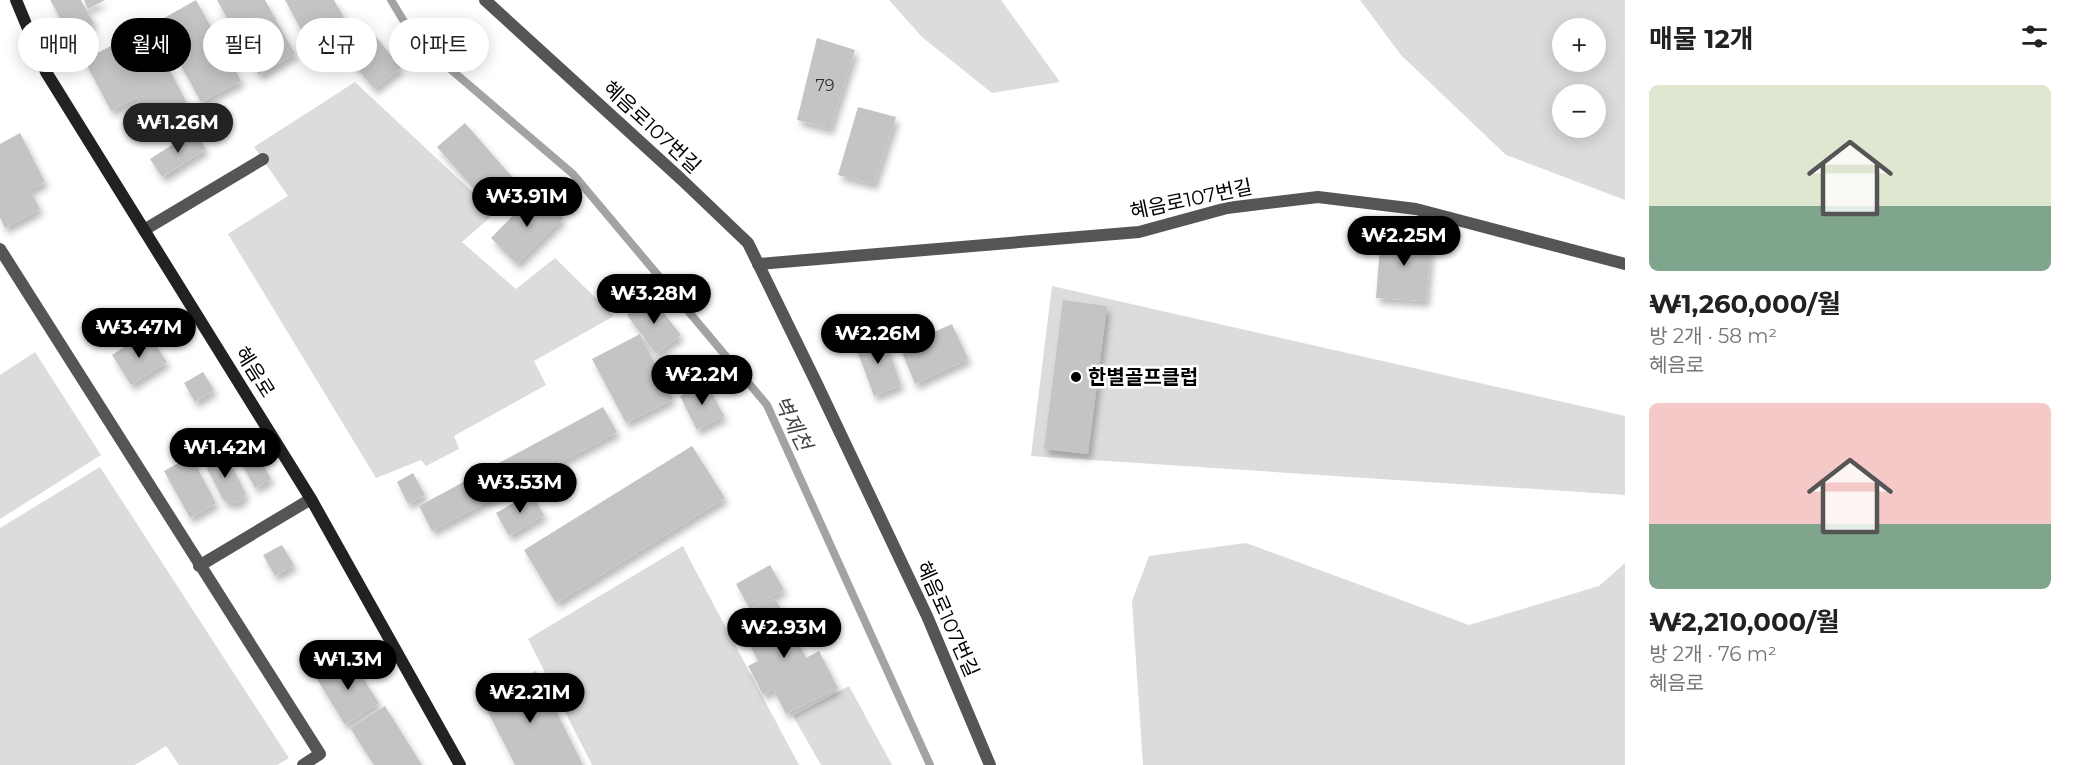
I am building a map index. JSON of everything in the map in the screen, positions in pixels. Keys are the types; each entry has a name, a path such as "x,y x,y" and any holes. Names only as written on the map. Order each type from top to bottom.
{"main road":[{"name":"혜음로","path":"16,0 46,72 311,499 460,765"}],"lane":[{"name":"혜음로107번길","path":"485,0 748,243 927,616 990,765"},
{"path":"144,230 263,159"},
{"name":"혜음로107번길","path":"758,264 1139,232 1227,208 1318,197 1416,209 1625,264"},
{"path":"0,249 320,754 303,765"},
{"path":"199,566 311,499"}],"shaded area":[{"path":"889,0 1001,0 1060,82 992,93 922,37"},
{"path":"1360,0 1625,0 1625,200 1506,155 1401,55"},
{"path":"355,82 495,213 462,242 516,289 555,258 614,316 534,361 546,385 454,436 459,449 426,466 421,460 376,478 228,234 288,196 254,147"},
{"path":"1052,286 1625,416 1625,495 1031,456"},
{"path":"35,352 101,455 0,519 0,375"},
{"path":"100,467 289,758 277,765 179,765 166,746 135,765 0,765 0,528"},
{"path":"1246,543 1469,625 1599,586 1625,563 1625,765 1143,765 1132,601 1149,556"},
{"path":"683,546 799,765 592,765 528,639"},
{"path":"849,686 892,765 821,765 793,716"}],"building":[{"path":"50,0 81,0 91,18 60,18"},
{"path":"84,0 105,0 88,9"},
{"path":"196,0 206,18 203,18 203,72 236,72 241,81 201,102 184,72 191,72 191,18 164,18"},
{"path":"217,0 265,0 275,18 227,18"},
{"path":"285,0 334,0 344,18 296,18 296,20"},
{"path":"284,34 295,54 284,60"},
{"path":"377,38 389,53 389,72 396,72 374,89 360,72 377,72"},
{"path":"817,38 855,50 830,129 797,120"},
{"path":"111,46 111,72 171,72 189,107 152,127 137,97 111,111 90,72 99,72 99,52"},
{"path":"858,107 896,117 874,184 838,175"},
{"path":"465,123 514,179 486,203 437,147"},
{"path":"194,131 206,149 162,177 150,159"},
{"path":"20,133 45,182 30,190 40,209 5,228 0,218 0,144"},
{"path":"536,192 563,218 517,264 491,238"},
{"path":"1381,233 1432,237 1426,301 1376,298"},
{"path":"651,297 681,335 656,354 627,315"},
{"name":"한별골프클럽","path":"1063,300 1107,306 1088,454 1044,449"},
{"path":"952,324 968,359 915,384 900,347"},
{"path":"147,332 167,362 131,385 112,355"},
{"path":"640,334 673,399 626,423 592,359"},
{"path":"884,336 901,385 874,396 855,345"},
{"path":"203,372 214,390 195,402 184,383"},
{"path":"706,382 724,416 697,430 680,396"},
{"path":"603,407 617,432 432,531 419,506"},
{"path":"692,446 725,498 556,603 524,550"},
{"path":"254,449 271,479 255,488 238,457"},
{"path":"211,454 214,459 226,454 245,492 244,498 237,503 227,503 222,498 202,458"},
{"path":"191,456 216,503 190,518 164,471"},
{"path":"413,473 425,495 408,504 397,482"},
{"path":"531,493 544,515 509,536 496,513"},
{"path":"282,545 294,565 275,576 263,555"},
{"path":"770,565 784,590 750,609 736,584"},
{"path":"775,598 806,658 819,651 838,688 786,714 773,689 763,695 748,666 758,661 736,618"},
{"path":"350,658 379,703 345,725 317,679"},
{"path":"536,671 583,765 515,765 481,698"},
{"path":"385,706 422,765 374,765 350,728"}],"waterway":[{"name":"벽제천","path":"391,0 414,38 573,174 767,405 930,765"}],"place":[{"name":"한별골프클럽","path":"1076,377"}]}
